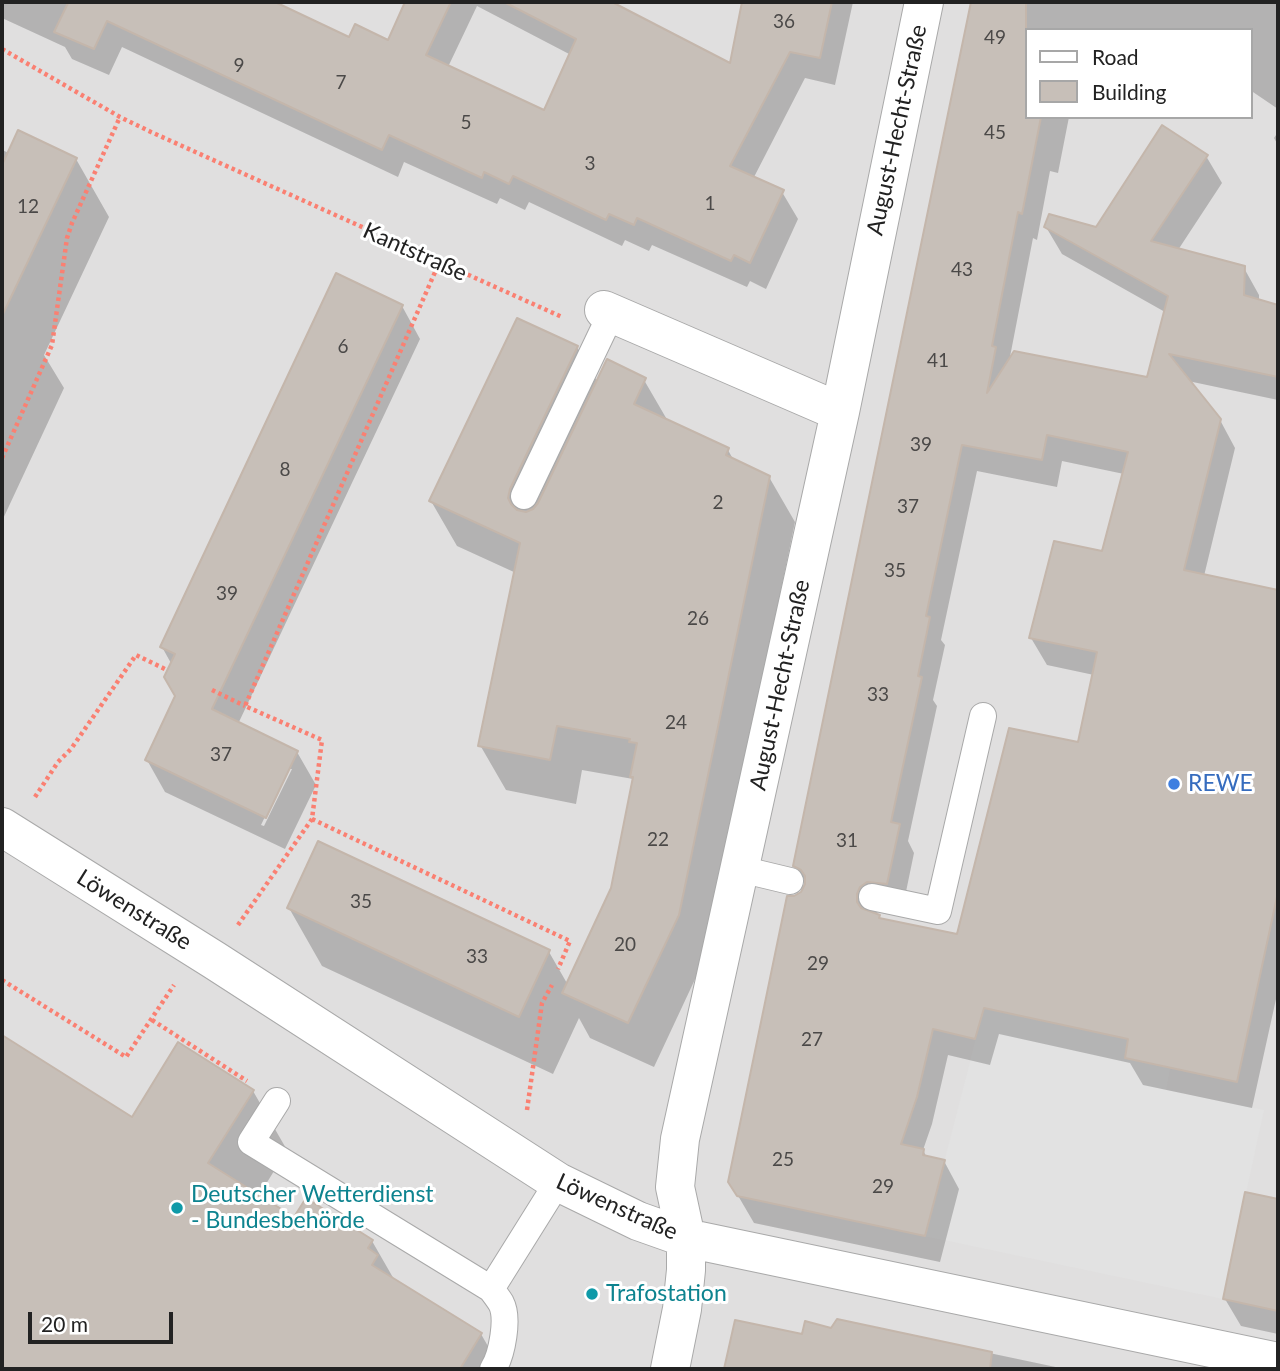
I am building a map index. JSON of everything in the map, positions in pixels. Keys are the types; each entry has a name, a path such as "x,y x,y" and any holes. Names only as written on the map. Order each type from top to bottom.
{"street":[{"name":"August-Hecht-Straße","path":"670,1369 682,1309 686,1270 686,1238 674,1187 676,1165 840,412 924,2"},
{"path":"608,312 840,412"},
{"name":"Löwenstraße","path":"7,830 558,1182 638,1221 686,1238 1278,1362"}],"lane":[{"path":"523,496 608,312"},
{"path":"872,897 938,911 983,716"},
{"path":"740,869 790,881"},
{"path":"277,1101 251,1142 491,1289 502,1305 504,1330 498,1362 493,1369"},
{"path":"491,1289 558,1182"}],"path":[{"name":"Kantstraße","path":"2,49 120,117 560,318 608,312"},
{"path":"2,458 52,345 67,239 72,223 120,117"},
{"path":"245,706 439,263"},
{"path":"7,830 58,762 71,749 136,656 167,670"},
{"path":"212,690 323,740 312,818 214,960"},
{"path":"312,818 570,941 558,969"},
{"path":"2,980 126,1058 167,997"},
{"path":"520,1157 542,1003 552,985"},
{"path":"152,1020 277,1101"}],"shaded area":[{"path":"2,2 1278,2 1278,1369 2,1369"},
{"path":"984,1008 1128,1039 1170,1067 1166,1090 1264,1110 1223,1299 925,1236"}],"building":[{"path":"66,2 275,2 349,37 355,24 388,40 405,2 451,2 426,55 544,110 576,39 504,2 612,2 730,63 742,2 832,2 820,58 790,52 730,166 784,190 750,263 734,255 731,261 637,218 634,225 609,214 606,220 513,176 509,184 484,172 482,178 389,135 382,150 107,21 94,49 54,32 68,3"},
{"path":"971,2 1026,2 1024,119 1041,119 1022,214 1018,212 992,346 996,347 987,393 1014,351 1147,377 1168,296 1044,227 1049,214 1096,227 1162,125 1208,155 1151,241 1245,266 1244,295 1278,305 1278,377 1169,354 1221,419 1184,570 1278,590 1278,892 1237,1082 1125,1058 1128,1039 984,1008 975,1039 933,1029 917,1097 901,1144 924,1149 923,1155 945,1160 925,1236 737,1196 728,1182 787,896 801,892 805,876 793,866","holes":["1047,435 1128,452 1102,551 1054,541 1029,638 1097,652 1078,742 1009,728 957,934 879,918 880,915 861,908 857,902 860,887 867,882 887,884 900,824 891,822 922,677 918,676 930,617 926,616 962,445 1042,460"]},
{"path":"18,130 77,158 2,316 2,165"},
{"path":"336,273 403,305 212,709 298,751 266,818 145,760 175,696 164,677 175,654 160,647"},
{"path":"517,318 578,346 510,489 508,498 517,510 526,512 538,503 607,359 646,378 634,404 729,448 726,455 770,476 679,915 628,1023 562,993 611,888 637,743 629,742 630,739 557,726 550,760 478,746 520,543 429,501"},
{"path":"318,841 550,950 519,1017 287,908"},
{"name":"Deutscher Wetterdienst - Bundesbehörde","path":"2,1035 132,1117 178,1042 254,1090 208,1163 294,1217 306,1198 373,1240 368,1248 378,1255 372,1265 482,1333 460,1369 2,1369"},
{"path":"1245,1192 1278,1199 1278,1311 1223,1299"},
{"path":"837,1319 992,1352 990,1369 724,1369 735,1320 802,1334 805,1321 831,1328"}],"place":[{"name":"REWE","path":"1174,784"},
{"name":"Deutscher Wetterdienst - Bundesbehörde","path":"177,1208"},
{"name":"Trafostation","path":"592,1294"}]}
